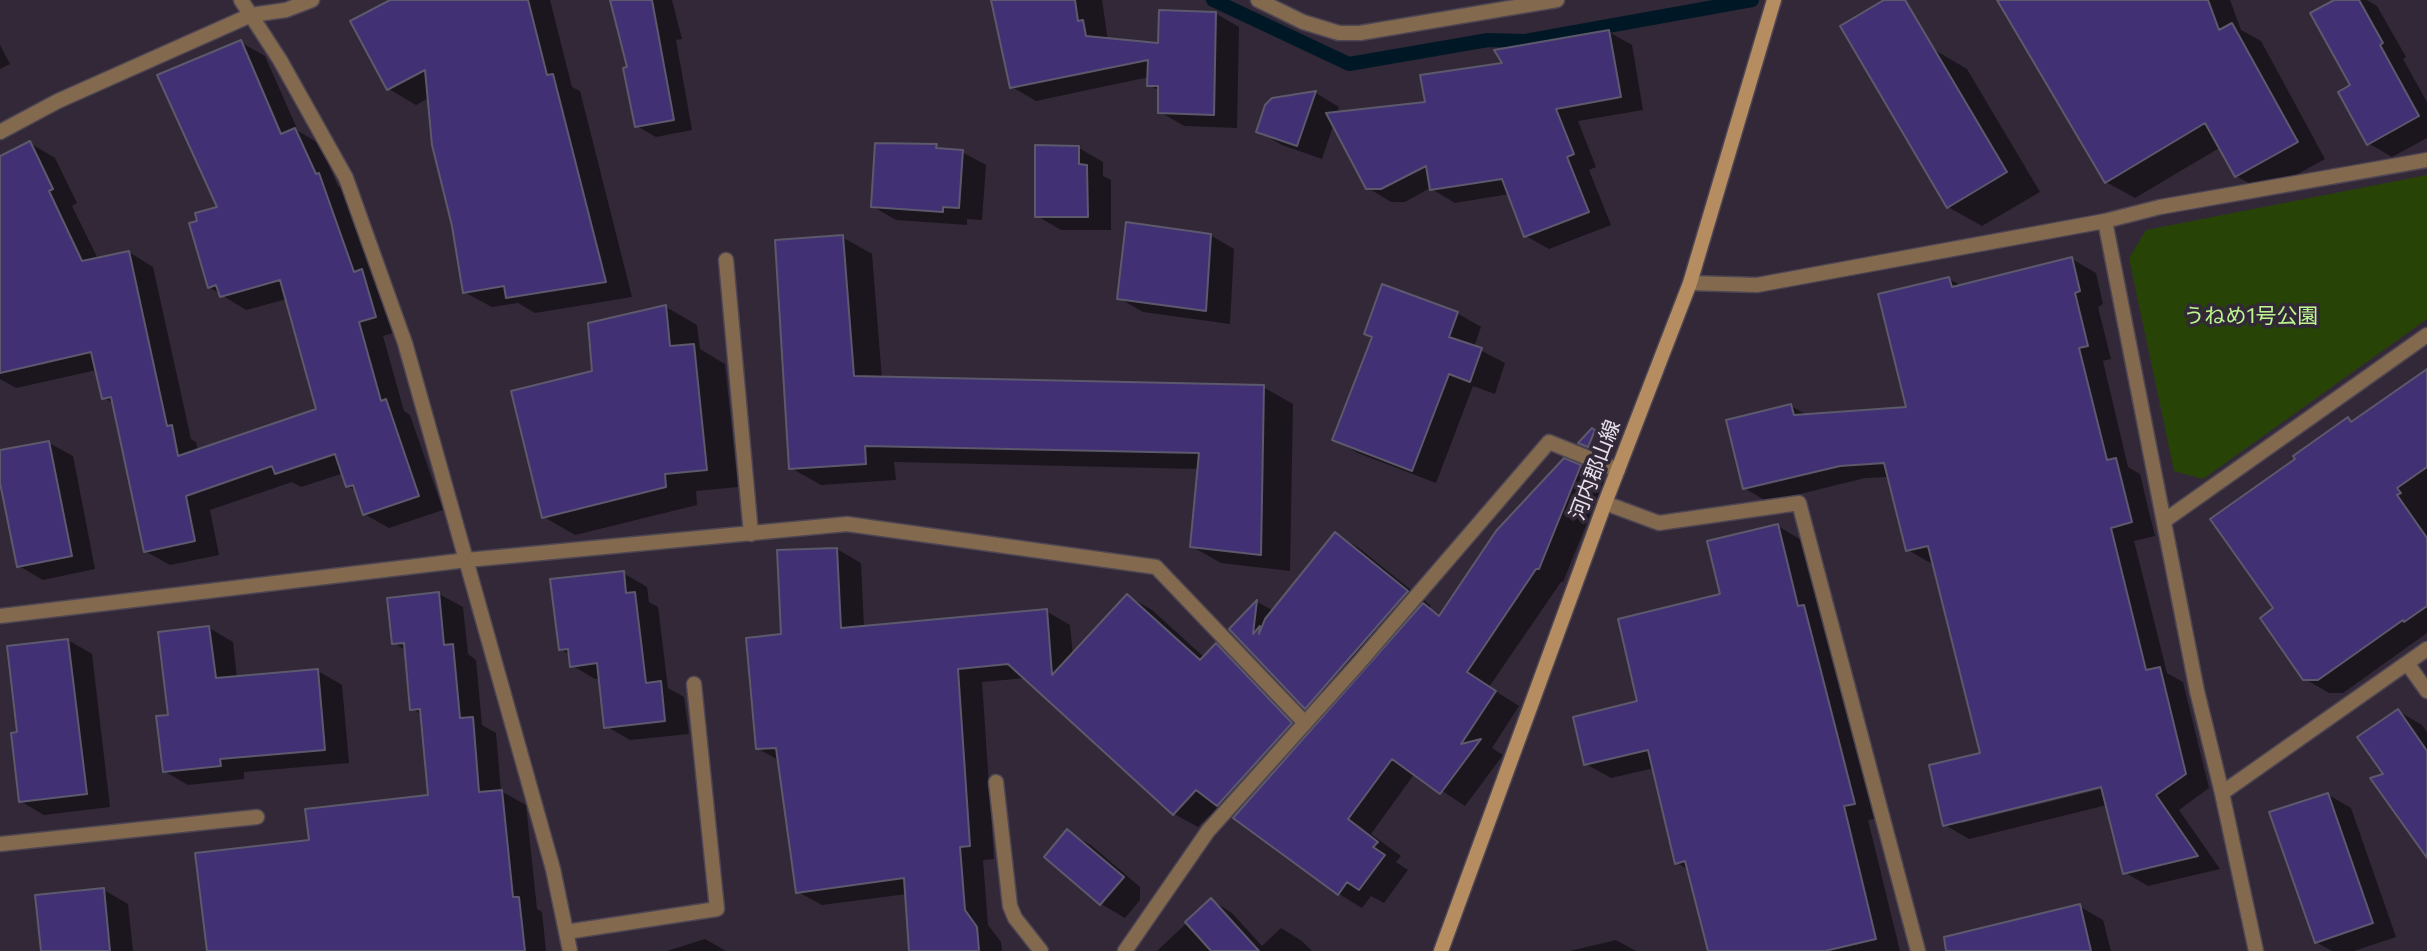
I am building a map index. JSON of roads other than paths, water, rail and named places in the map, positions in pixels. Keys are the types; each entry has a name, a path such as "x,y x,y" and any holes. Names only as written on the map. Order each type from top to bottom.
{"main road":[{"name":"河内郡山線","path":"1441,951 1605,503 1690,283 1774,0"}],"street":[{"path":"241,0 280,60 346,178 405,343 553,869 570,951"},
{"path":"0,132 58,100 251,15 286,10 312,0"},
{"path":"1258,0 1303,22 1339,33 1360,33 1557,0"},
{"path":"1690,283 1757,285 2105,221 2160,207 2427,160"},
{"path":"2105,221 2197,691 2256,951"},
{"path":"726,260 751,534"},
{"path":"2164,522 2427,335"},
{"path":"1125,951 1208,831 1549,442 1618,470"},
{"path":"1605,503 1658,523 1799,503 1919,951"},
{"path":"0,616 467,561 847,524 1156,567 1305,723"},
{"path":"2222,793 2427,649"},
{"path":"2407,663 2427,691"},
{"path":"566,932 718,909 694,684"},
{"path":"996,782 1010,906 1015,918 1041,951"},
{"path":"0,844 257,817"}],"waterway":[{"path":"1213,0 1349,64 1488,40 1525,41 1752,0"}],"park label":[{"name":"うねめ1号公園","path":"2251,316"}]}
